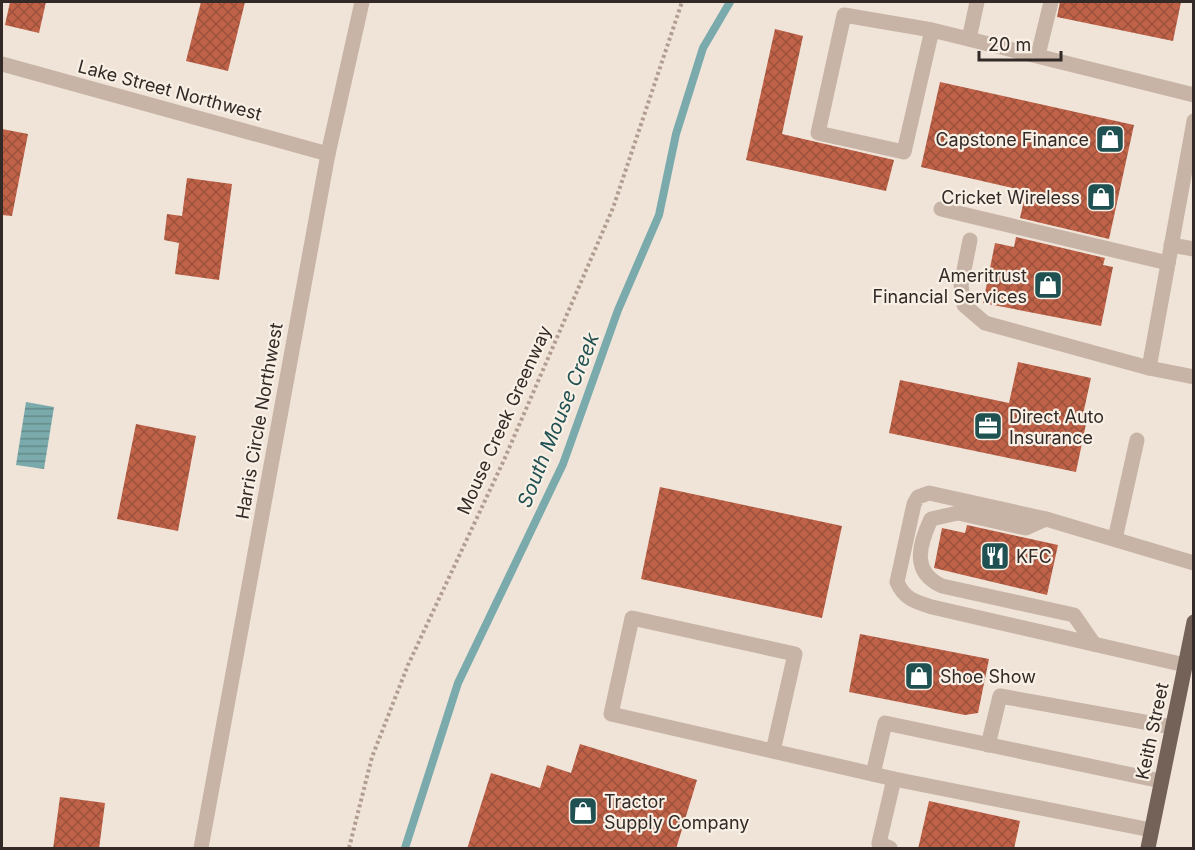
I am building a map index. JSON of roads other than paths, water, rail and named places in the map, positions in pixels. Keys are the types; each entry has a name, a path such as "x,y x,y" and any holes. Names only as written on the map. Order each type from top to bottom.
{"main road":[{"name":"Keith Street","path":"1148,849 1194,622"}],"street":[{"name":"Harris Circle Northwest","path":"201,849 328,153 362,2"},
{"path":"969,39 977,2"},
{"path":"1038,55 1051,2"},
{"path":"932,30 904,152 818,133 844,15 932,30 1194,94"},
{"name":"Lake Street Northwest","path":"2,64 328,153"},
{"path":"1149,368 1194,121"},
{"path":"941,209 1168,263"},
{"path":"970,240 961,285 964,305 985,323 1149,368 1194,377"},
{"path":"1171,244 1194,249"},
{"path":"1115,539 1137,440"},
{"path":"1185,665 910,600 901,591 897,582 918,497 929,493 1046,519 1194,563"},
{"path":"1046,519 1026,528 958,513 931,519 920,556 922,572 931,581 942,586 1074,615 1094,644"},
{"path":"773,751 795,654 632,618 611,714 894,779 1152,830"},
{"path":"988,745 1000,696 1172,727"},
{"path":"873,774 885,723 1161,781"},
{"path":"890,849 879,843 894,779"}],"water":[{"path":"26,402 54,407 44,469 16,465"}],"waterway":[{"name":"South Mouse Creek","path":"405,848 458,683 563,464 618,310 659,215 676,134 703,48 730,2"}],"place":[{"name":"Capstone Finance","path":"1110,139"},
{"name":"Cricket Wireless","path":"1101,197"},
{"name":"Ameritrust Financial Services","path":"1048,285"},
{"name":"Direct Auto Insurance","path":"988,426"},
{"name":"KFC","path":"995,556"},
{"name":"Shoe Show","path":"919,676"},
{"name":"Tractor Supply Company","path":"583,811"}]}
